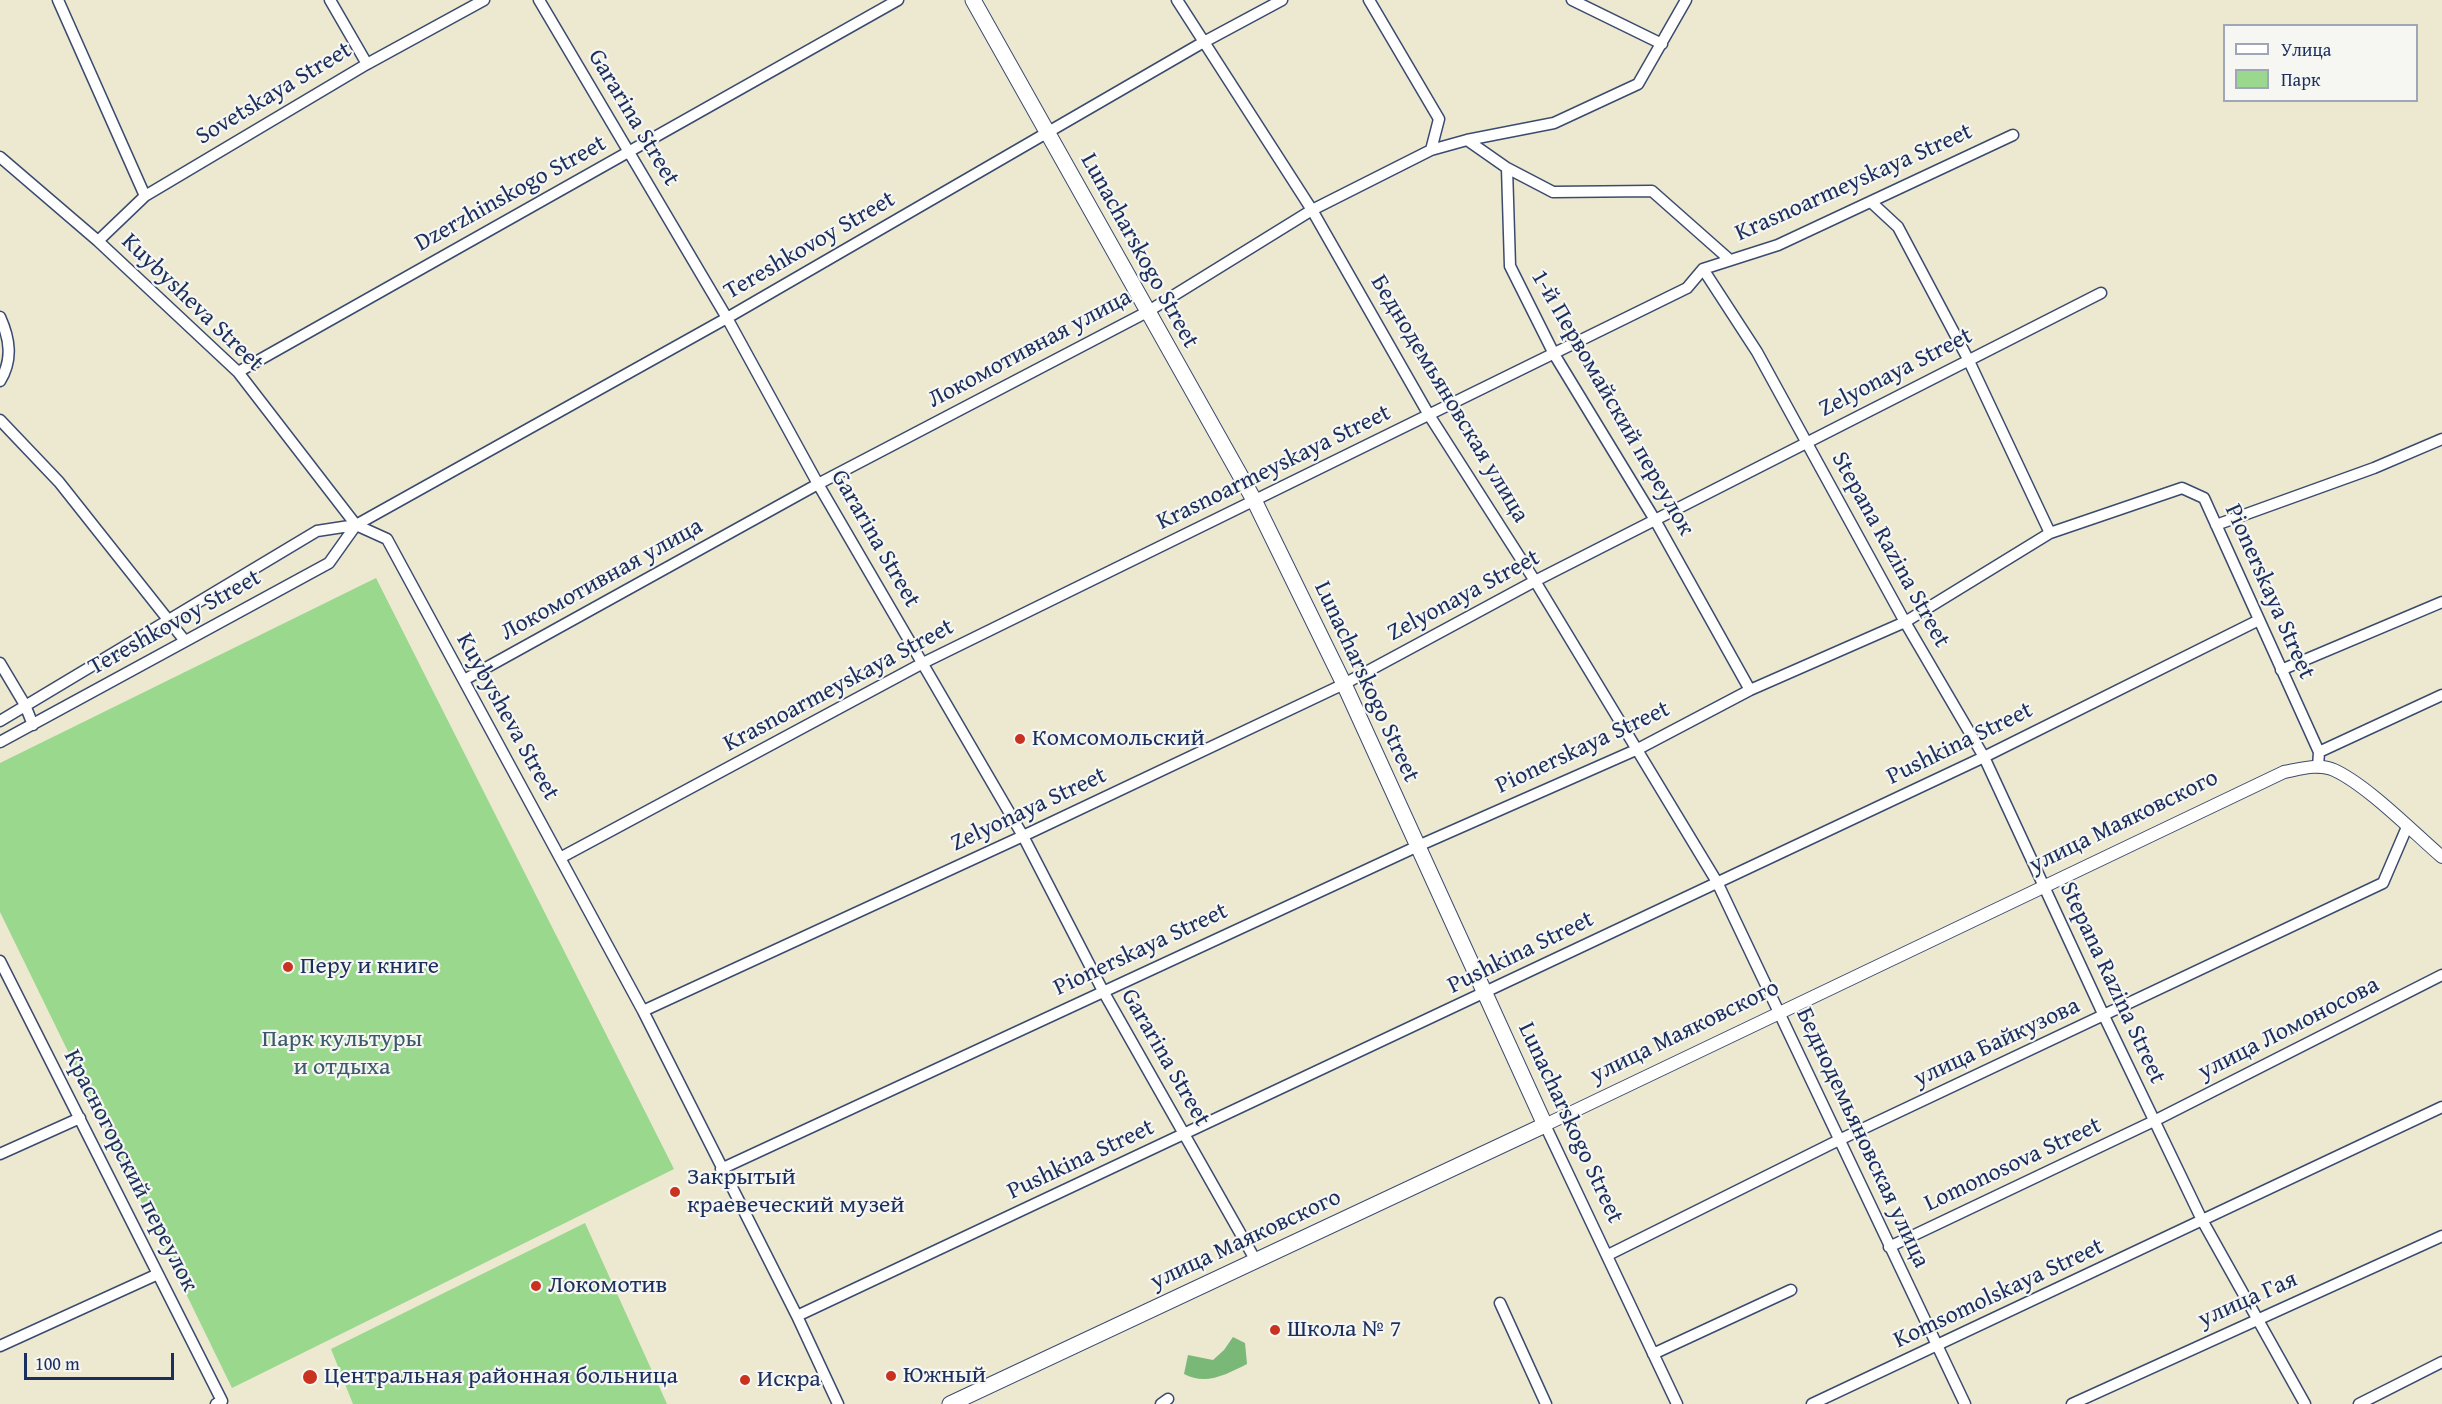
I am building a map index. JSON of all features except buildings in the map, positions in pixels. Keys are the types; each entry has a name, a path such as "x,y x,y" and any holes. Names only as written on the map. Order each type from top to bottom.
{"main road":[{"name":"Lunacharskogo Street","path":"973,0 1254,500 1344,684 1545,1125"},
{"name":"улица Маяковского","path":"950,1404 1545,1125"}],"street":[{"path":"58,0 145,196"},
{"path":"330,0 367,63"},
{"name":"Sovetskaya Street","path":"98,241 145,196 367,63 484,0"},
{"name":"Gararina Street","path":"538,0 727,318 818,483 1023,836 1103,991 1256,1261"},
{"name":"Dzerzhinskogo Street","path":"238,372 898,0"},
{"name":"Беднодемьяновская улица","path":"1177,0 1202,43 1312,210 1430,415 1535,581 1717,882 1965,1404"},
{"name":"Tereshkovoy Street","path":"0,721 317,531 356,525 727,318 1048,135 1202,43 1282,0"},
{"path":"1369,0 1439,119 1431,150"},
{"path":"1572,0 1662,45"},
{"name":"Локомотивная улица","path":"464,680 818,483 1147,312 1312,210 1431,150 1467,140 1554,123 1638,84 1686,0"},
{"name":"Krasnoarmeyskaya Street","path":"560,858 923,663 1687,288 1703,269 1778,245 2013,135"},
{"path":"1467,140 1507,168 1553,192 1652,191 1730,260"},
{"name":"Kuybysheva Street","path":"0,157 98,241 238,372 356,525 387,539 643,1011 797,1316 838,1404"},
{"name":"1-й Первомайский переулок","path":"1507,168 1510,266 1554,354 1654,520 1750,690"},
{"path":"1871,201 1898,228 1968,359 2050,533"},
{"name":"Stepana Razina Street","path":"1703,269 1757,352 1905,622 1984,757 2202,1220 2259,1318 2305,1404"},
{"name":"Zelyonaya Street","path":"643,1011 1023,836 1344,684 1535,581 2101,293"},
{"path":"0,317 9,351 8,363 0,381"},
{"path":"0,420 59,482 185,641"},
{"path":"2216,525 2374,468 2442,439"},
{"name":"Pionerskaya Street","path":"721,1169 1418,846 1638,749 1750,690 1905,622 2050,533 2182,488 2204,498 2319,752"},
{"name":"Tereshkovoy Street","path":"0,742 329,563 356,525"},
{"path":"2281,670 2442,602"},
{"name":"Pushkina Street","path":"797,1316 1485,994 1984,757 2259,620"},
{"path":"0,663 25,705 33,725"},
{"path":"2442,695 2319,752 2315,767 2333,769 2358,785 2442,857"},
{"name":"улица Маяковского","path":"1545,1125 1779,1011 2284,772 2315,767"},
{"name":"улица Байкузова","path":"1608,1255 1839,1140 2383,883 2407,827"},
{"name":"Красногорский переулок","path":"0,961 158,1274 219,1403"},
{"name":"улица Ломоносова","path":"2154,1121 2442,975"},
{"name":"Komsomolskaya Street","path":"1812,1404 1938,1347 2442,1107"},
{"path":"0,1154 80,1118"},
{"name":"Lomonosova Street","path":"1889,1246 2154,1121"},
{"name":"Lunacharskogo Street","path":"1545,1125 1677,1404"},
{"name":"улица Гая","path":"2072,1404 2442,1236"},
{"path":"0,1346 158,1274"},
{"path":"1653,1354 1791,1290"},
{"path":"1500,1303 1546,1404"},
{"path":"2359,1404 2442,1362"}],"green space":[{"name":"Парк культуры и отдыха","path":"376,578 674,1169 232,1388 0,912 0,763"},
{"name":"Локомотив","path":"585,1223 667,1404 353,1404 331,1349"},
{"path":"1233,1337 1245,1343 1247,1364 1224,1375 1208,1379 1184,1374 1188,1355 1213,1360"}],"place":[{"name":"Комсомольский","path":"1020,739"},
{"name":"Перу и книге","path":"288,967"},
{"name":"Закрытый краевеческий музей","path":"675,1192"},
{"name":"Локомотив","path":"536,1286"},
{"name":"Школа № 7","path":"1275,1330"},
{"name":"Южный","path":"891,1376"},
{"name":"Центральная районная больница","path":"310,1377"},
{"name":"Искра","path":"745,1380"}]}
